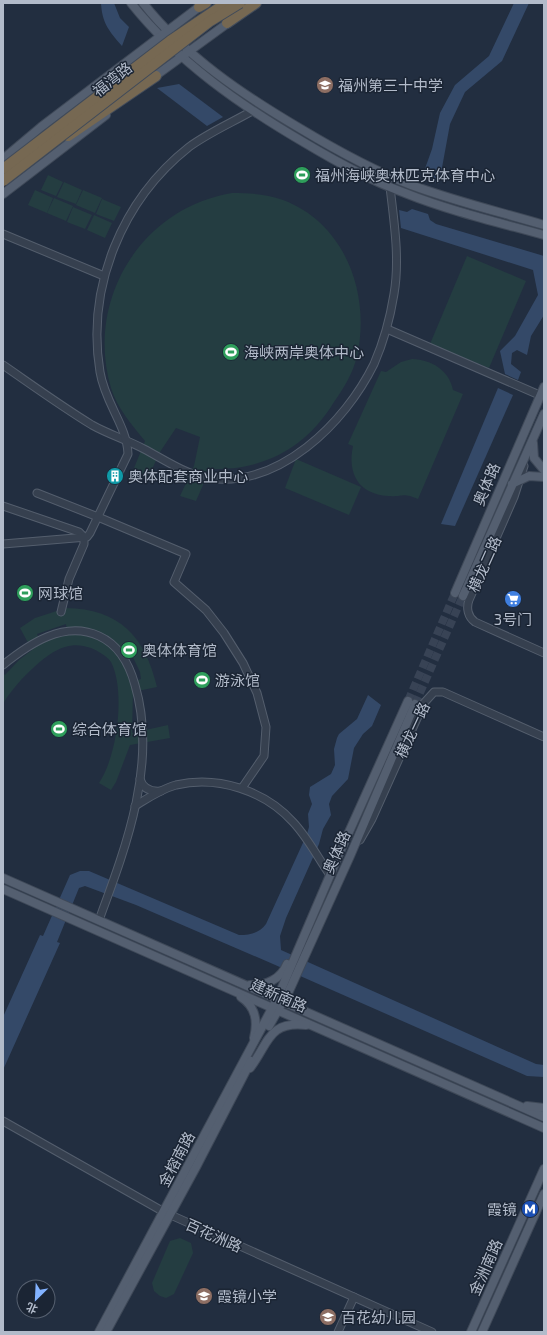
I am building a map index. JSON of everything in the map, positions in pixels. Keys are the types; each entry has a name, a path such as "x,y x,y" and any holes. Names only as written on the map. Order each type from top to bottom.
{"highway":[{"name":"福湾路","path":"3,169 170,41 226,3"},
{"name":"福湾路","path":"4,181 209,22 240,3"},
{"path":"227,23 256,3"},
{"path":"4,181 156,76"}],"main road":[{"path":"131,3 161,36 213,83 252,111 342,164 390,187 443,206 544,235"},
{"path":"143,3 189,50 223,78 258,103 326,144 366,165 429,191 544,225"},
{"path":"3,194 62,150 189,50 227,23 260,3"},
{"path":"3,159 41,127 203,4"},
{"name":"奥体路","path":"544,387 542,396 459,594 544,414"},
{"path":"535,435 534,458 539,466 544,470"},
{"path":"512,484 529,476 544,477"},
{"name":"奥体路","path":"276,1009 350,856 412,702 330,875 307,928 280,1000"},
{"name":"建新南路","path":"3,878 544,1116"},
{"name":"建新南路","path":"3,889 544,1128"},
{"path":"244,984 262,984 277,978 285,970 307,928"},
{"path":"218,983 242,997 252,1008 257,1024 253,1045"},
{"name":"金榕南路","path":"106,1332 253,1045 276,1009"},
{"name":"金榕南路","path":"99,1332 243,1079 276,1009"},
{"path":"243,1079 256,1061 268,1038 274,1031 290,1024 314,1026"},
{"path":"515,1104 544,1108"},
{"name":"金洲南路","path":"471,1332 544,1169"},
{"name":"金洲南路","path":"482,1332 544,1194"}],"street":[{"path":"3,544 84,537 90,533 128,454 128,440 108,403 98,365 96,330 104,276 114,246 131,213 152,184 171,162 200,140 252,111"},
{"path":"3,365 94,426 128,440 177,466 201,476 215,478 240,477 267,470 304,449 325,431 344,410 370,372 388,329 394,293 396,247 390,187"},
{"path":"3,234 104,276"},
{"path":"388,329 542,396"},
{"name":"横龙二路","path":"535,435 514,497 469,600 468,610 470,617 475,622 544,653"},
{"path":"37,493 186,554 174,582 206,610 224,633 243,663 257,693 266,727 264,756 242,788"},
{"path":"3,506 79,532 84,537 84,544 69,579 61,612"},
{"path":"3,665 34,643 65,631 81,630 89,632 111,643 122,654 127,663 138,694 142,730 140,778 135,806 117,869 99,920"},
{"name":"横龙一路","path":"350,856 372,819 424,703 434,692 443,692 544,737"},
{"path":"140,778 143,785 148,790 161,791"},
{"path":"135,806 161,791 176,785 202,782 219,783 242,788 272,803 288,817 302,833 330,875"},
{"name":"百花洲路","path":"3,1122 167,1214 432,1332"},
{"path":"338,1332 354,1298"}],"green space":[{"path":"48,175 63,182 56,196 41,190"},
{"path":"64,182 82,190 76,204 57,197"},
{"path":"35,190 53,198 47,213 28,205"},
{"path":"83,190 102,198 95,213 76,205"},
{"name":"海峡两岸奥体中心","path":"232,193 258,194 283,200 305,211 323,225 337,243 348,263 356,285 360,309 360,332 357,356 348,380 320,422 312,431 294,446 273,458 242,467 210,469 196,501 180,496 194,466 200,437 176,428 160,452 147,480 132,473 145,441 121,409 111,388 105,355 106,323 114,292 128,263 147,238 171,217 200,202"},
{"path":"54,198 73,206 66,221 47,213"},
{"path":"102,199 121,207 114,221 96,214"},
{"path":"73,207 92,215 85,229 67,222"},
{"path":"94,215 112,223 105,238 87,230"},
{"path":"467,256 526,281 489,368 430,344"},
{"path":"412,359 426,361 438,367 448,377 453,390 463,394 418,499 406,495 388,496 378,494 363,487 357,481 354,474 352,465 353,446 348,444 381,371 386,372 401,362"},
{"path":"296,459 361,487 349,515 285,488"},
{"path":"66,608 85,610 101,614 115,620 127,629 137,640 145,653 152,669 157,687 133,692 132,733 168,725 170,738 130,745 116,782 111,790 99,783 111,757 115,741 119,706 116,674 111,662 105,656 91,648 75,645 57,650 39,662 22,679 3,704 3,673 5,675 19,660 32,650 20,628 35,618","holes":["66,624 67,634 52,637 41,643 37,634","130,651 140,672 141,679 130,682 121,657"]},
{"path":"180,1238 191,1243 193,1253 174,1294 166,1298 160,1296 154,1291 152,1283 170,1241"}],"water":[{"path":"101,3 114,3 120,18 129,27 122,46 107,26 103,16"},
{"path":"514,3 529,3 502,61 465,92 450,124 439,184 422,177 432,149 440,113 455,85 489,56"},
{"path":"179,84 223,117 207,126 157,88"},
{"path":"412,209 428,214 430,220 436,224 544,256 544,315 531,336 527,355 517,350 512,353 511,364 521,372 518,380 505,374 500,351 515,336 538,295 533,270 401,228 399,210 407,212"},
{"path":"498,388 513,395 455,526 441,524"},
{"path":"368,695 381,705 372,726 363,734 354,748 348,779 332,796 329,804 331,815 323,829 319,844 286,918 280,936 281,950 536,1064 544,1065 544,1077 527,1076 136,905 85,886 79,888 57,942 60,943 3,1070 3,1017 40,935 43,936 70,875 80,871 89,871 239,935 247,935 258,931 266,924 307,834 309,827 308,814 312,804 309,795 310,787 331,774 335,765 334,749 337,738 339,734 357,719"}],"tunnel":[{"path":"408,701 455,593"},
{"path":"415,704 463,596"}],"place":[{"name":"福州第三十中学","path":"325,85"},
{"name":"福州海峡奥林匹克体育中心","path":"302,175"},
{"name":"海峡两岸奥体中心","path":"231,352"},
{"name":"奥体配套商业中心","path":"115,476"},
{"name":"网球馆","path":"25,593"},
{"name":"3号门","path":"513,599"},
{"name":"奥体体育馆","path":"129,650"},
{"name":"游泳馆","path":"202,680"},
{"name":"综合体育馆","path":"59,729"},
{"name":"霞镜","path":"530,1209"},
{"name":"霞镜小学","path":"204,1296"},
{"name":"百花幼儿园","path":"328,1317"}]}
